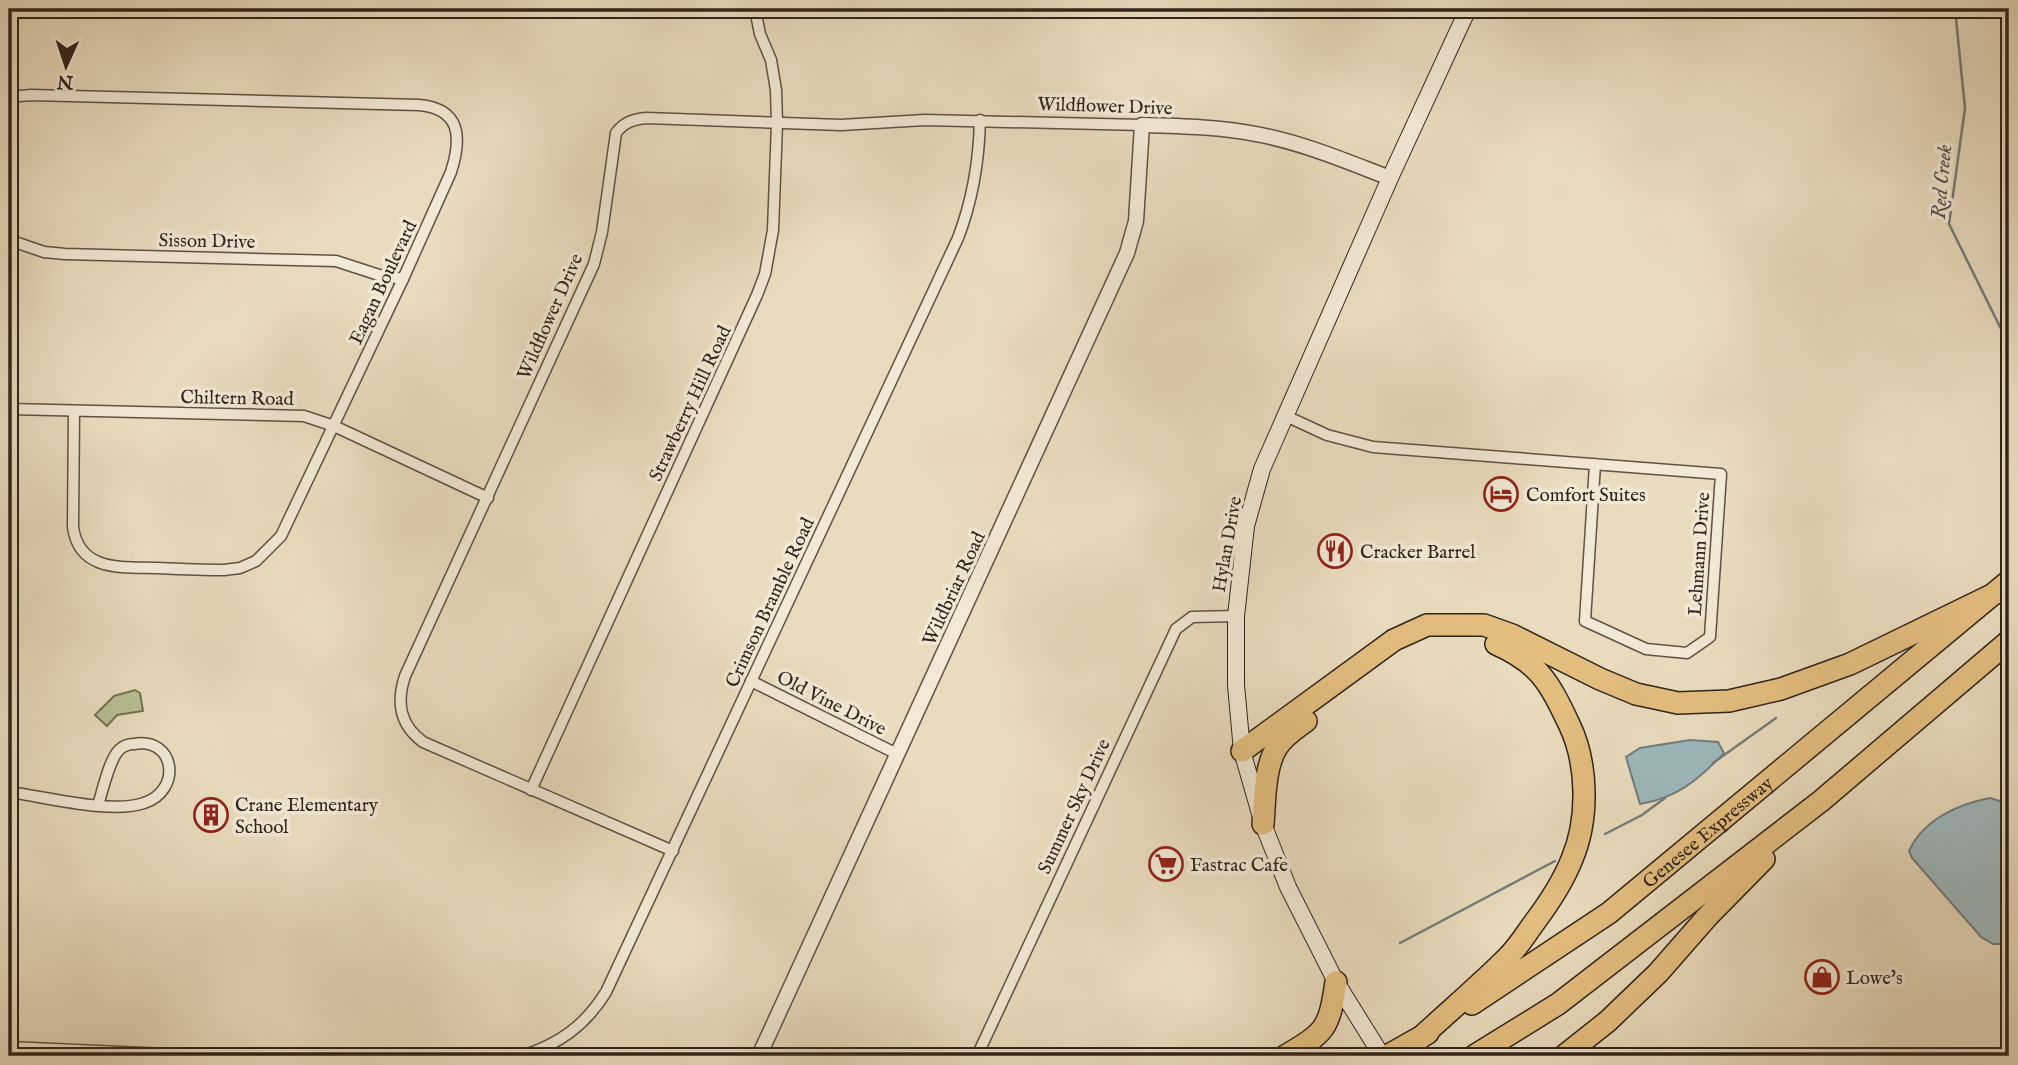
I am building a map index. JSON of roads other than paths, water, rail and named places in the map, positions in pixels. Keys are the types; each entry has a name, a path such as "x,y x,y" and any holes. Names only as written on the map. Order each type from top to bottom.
{"highway":[{"path":"1242,751 1394,640 1427,625 1484,625 1512,635 1636,694 1678,703 1729,701 1781,689 1850,664 2002,588"},
{"name":"Genesee Expressway","path":"1384,1056 1418,1040 1609,913 2002,588"},
{"path":"1263,824 1275,750 1286,736 1397,652 1427,639 1456,635 1489,640 1520,654 1541,672 1573,731 1581,762 1584,796 1581,827 1573,857 1554,896 1510,955 1418,1040"},
{"path":"1474,1056 1558,1004 1821,801 2009,641"},
{"path":"1564,1056 1608,1021 1658,973 1707,917 1821,801"},
{"path":"1285,1056 1316,1038 1331,1016 1336,982"}],"main road":[{"name":"Hylan Drive","path":"1384,1056 1336,982 1288,887 1263,824 1242,751 1236,685 1236,616 1247,526 1262,469 1390,178 1468,9"}],"street":[{"name":"Strawberry Hill Road","path":"531,790 765,274 773,230 776,90 771,60 760,34 754,9"},
{"name":"Eagan Boulevard","path":"9,97 31,95 419,105 441,110 455,125 458,144 456,156 403,279 281,536 256,561 240,568 223,570 114,567 87,556 74,536 74,411"},
{"name":"Wildflower Drive","path":"673,851 423,742 407,727 401,711 401,688 405,676 594,264 602,232 614,138 619,128 633,120 647,118 841,124 899,120 980,120 1212,128 1262,135 1322,151 1390,178"},
{"name":"Crimson Bramble Road","path":"522,1056 571,1033 595,1009 606,992 958,238 972,200 980,120"},
{"name":"Wildbriar Road","path":"759,1056 1127,253 1136,221 1142,125"},
{"name":"Sisson Drive","path":"9,240 44,252 65,254 336,261 379,275 403,279"},
{"name":"Chiltern Road","path":"9,408 288,414 317,419 488,498"},
{"name":"Lehmann Drive","path":"1286,416 1327,435 1373,447 1595,464 1721,474 1710,637 1687,653 1647,649 1585,621 1595,464"},
{"name":"Summer Sky Drive","path":"977,1056 1176,629 1192,617 1236,616"},
{"name":"Old Vine Drive","path":"751,681 897,754"},
{"path":"9,792 97,805 114,807 142,804 158,797 168,784 169,768 164,753 152,744 128,744 120,749 114,757 97,805"},
{"path":"9,1046 210,1056"}],"water":[{"path":"1690,740 1718,742 1724,753 1686,786 1665,797 1640,804 1626,757 1640,748"},
{"path":"1990,798 2000,801 2009,828 2008,944 1993,944 1981,937 1912,858 1909,851 1915,840 1932,822 1966,804"}],"waterway":[{"name":"Red Creek","path":"1955,9 1965,108 1949,224 2009,345"},
{"path":"1713,763 1776,718"},
{"path":"1605,834 1642,815 1665,798"},
{"path":"1400,943 1555,861"}],"place":[{"name":"Comfort Suites","path":"1501,494"},
{"name":"Cracker Barrel","path":"1335,551"},
{"name":"Crane Elementary School","path":"211,815"},
{"name":"Fastrac Cafe","path":"1166,864"},
{"name":"Lowe's","path":"1822,977"}]}
